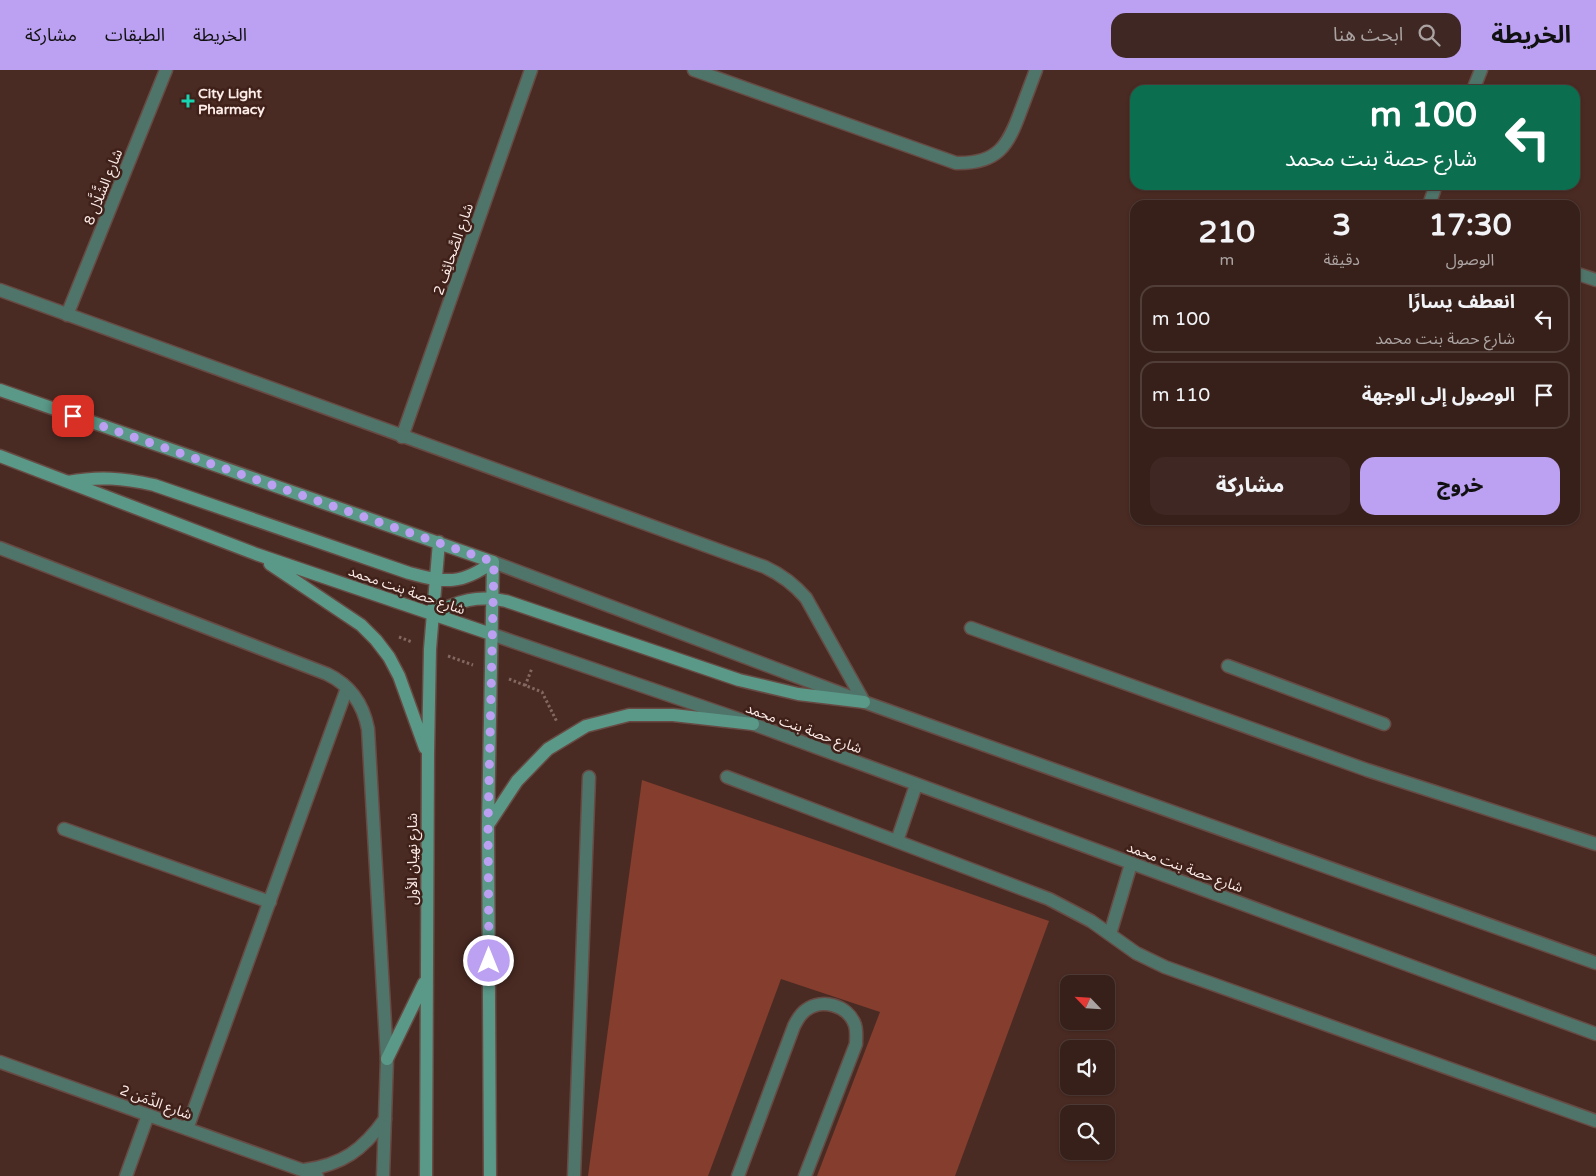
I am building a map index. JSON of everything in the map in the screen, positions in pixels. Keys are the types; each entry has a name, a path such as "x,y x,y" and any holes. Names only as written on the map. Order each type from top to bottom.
{"main road":[{"path":"0,390 494,562"},
{"name":"شارع حصة بنت محمد","path":"0,456 256,554 492,634"},
{"path":"68,482 88,478 110,477 154,484 409,573 436,580 452,580 467,577 481,571 494,562"},
{"name":"شارع نهيان الأول","path":"426,1176 430,649 439,542"},
{"path":"256,554 361,625 376,640 389,657 398,676 428,754"},
{"path":"490,1176 488,825 494,562"},
{"path":"434,615 462,601 492,598 506,601 739,680 798,694 864,702"},
{"path":"488,825 517,781 548,749 586,726 629,715 673,715 753,724"},
{"path":"387,1058 427,978"}],"street":[{"name":"شارع الشَّلَّال 8","path":"67,314 166,70"},
{"name":"شارع الصَّحائِف 2","path":"402,437 531,70"},
{"path":"694,70 956,163 986,160 998,152 1008,141 1015,128 1036,70"},
{"path":"1475,85 1481,70"},
{"path":"1580,275 1596,280"},
{"path":"0,290 765,567 781,575 806,598 864,702"},
{"path":"0,548 327,674 347,688 360,704 368,729 387,1058 383,1176"},
{"path":"494,562 864,702 1596,963"},
{"path":"971,628 1367,770 1596,844"},
{"name":"شارع حصة بنت محمد","path":"492,634 753,724 1596,1034"},
{"path":"1228,666 1384,724"},
{"path":"187,1129 347,688"},
{"path":"727,777 1049,899 1091,921 1136,953 1165,967 1596,1121"},
{"path":"574,1176 590,778"},
{"path":"897,842 916,785"},
{"path":"64,828 270,902"},
{"path":"1110,934 1131,864"},
{"path":"738,1176 794,1026 806,1010 825,1004 835,1006 850,1016 857,1034 856,1044 805,1176"},
{"name":"شارع الدِّمَن 2","path":"0,1062 317,1176"},
{"path":"126,1176 148,1115"},
{"name":"شارع الدِّمَن 2","path":"302,1170 319,1168 335,1163 350,1155 376,1133 385,1119"}],"building":[{"path":"642,780 1049,921 955,1176 817,1176 880,1012 781,979 708,1176 588,1176"}],"place":[{"name":"City Light Pharmacy","path":"188,101"}],"route":[{"path":"73,416 494,562 488,825 489,961"}]}
